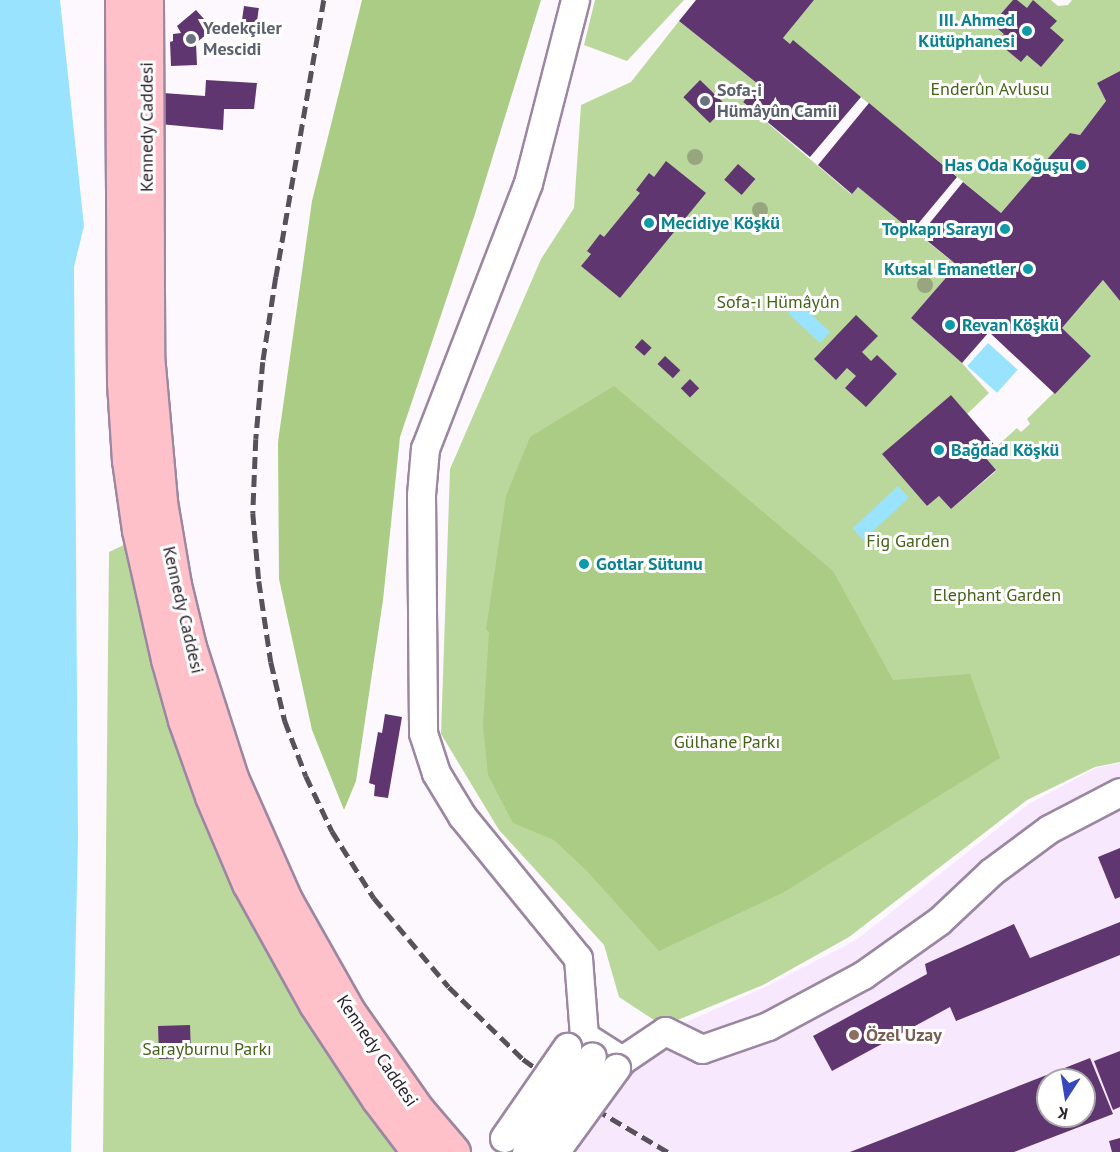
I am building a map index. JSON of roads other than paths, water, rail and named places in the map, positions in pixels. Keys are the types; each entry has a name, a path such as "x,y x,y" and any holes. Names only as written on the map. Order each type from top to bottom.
{"main road":[{"name":"Kennedy Caddesi","path":"122,0 124,383 129,460 148,576 168,659 185,720 212,796 249,883 310,995 378,1098 419,1152"},
{"name":"Kennedy Caddesi","path":"146,0 147,334 150,401 160,502 174,585 189,647 231,778 285,900 349,1013 418,1111 453,1152"}],"street":[{"path":"513,1148 586,1046 578,958 462,816 436,773 423,733 421,495 425,448 528,183 575,0"},
{"path":"555,1152 619,1064 666,1031 702,1049 768,1026 863,975 939,921 991,872 1049,830 1120,792"},
{"path":"586,1046 619,1064"}],"water":[{"path":"0,0 60,0 84,226 74,267 78,839 71,1152 0,1152"},
{"path":"798,302 830,332 820,343 788,313"},
{"path":"988,343 1018,370 997,393 967,366"},
{"path":"898,486 909,498 864,540 853,528"}],"railway":[{"path":"324,0 276,277 263,362 256,439 253,513 259,581 271,662 285,721 306,776 332,831 374,898 449,987 523,1059 580,1100 668,1152"}],"place":[{"name":"III. Ahmed Kütüphanesi","path":"1027,31"},
{"name":"Yedekçiler Mescidi","path":"191,39"},
{"name":"Sofa-i Hümâyûn Camii","path":"705,101"},
{"name":"Has Oda Koğuşu","path":"1081,165"},
{"name":"Mecidiye Köşkü","path":"649,223"},
{"name":"Topkapı Sarayı","path":"1005,229"},
{"name":"Kutsal Emanetler","path":"1028,269"},
{"name":"Revan Köşkü","path":"950,325"},
{"name":"Bağdad Köşkü","path":"939,450"},
{"name":"Gotlar Sütunu","path":"584,564"},
{"name":"Özel Uzay","path":"854,1035"}],"park label":[{"name":"Enderûn Avlusu","path":"990,89"},
{"name":"Sofa-ı Hümâyûn","path":"778,302"},
{"name":"Fig Garden","path":"908,541"},
{"name":"Elephant Garden","path":"997,595"},
{"name":"Gülhane Parkı","path":"727,742"},
{"name":"Sarayburnu Parkı","path":"207,1049"}]}
